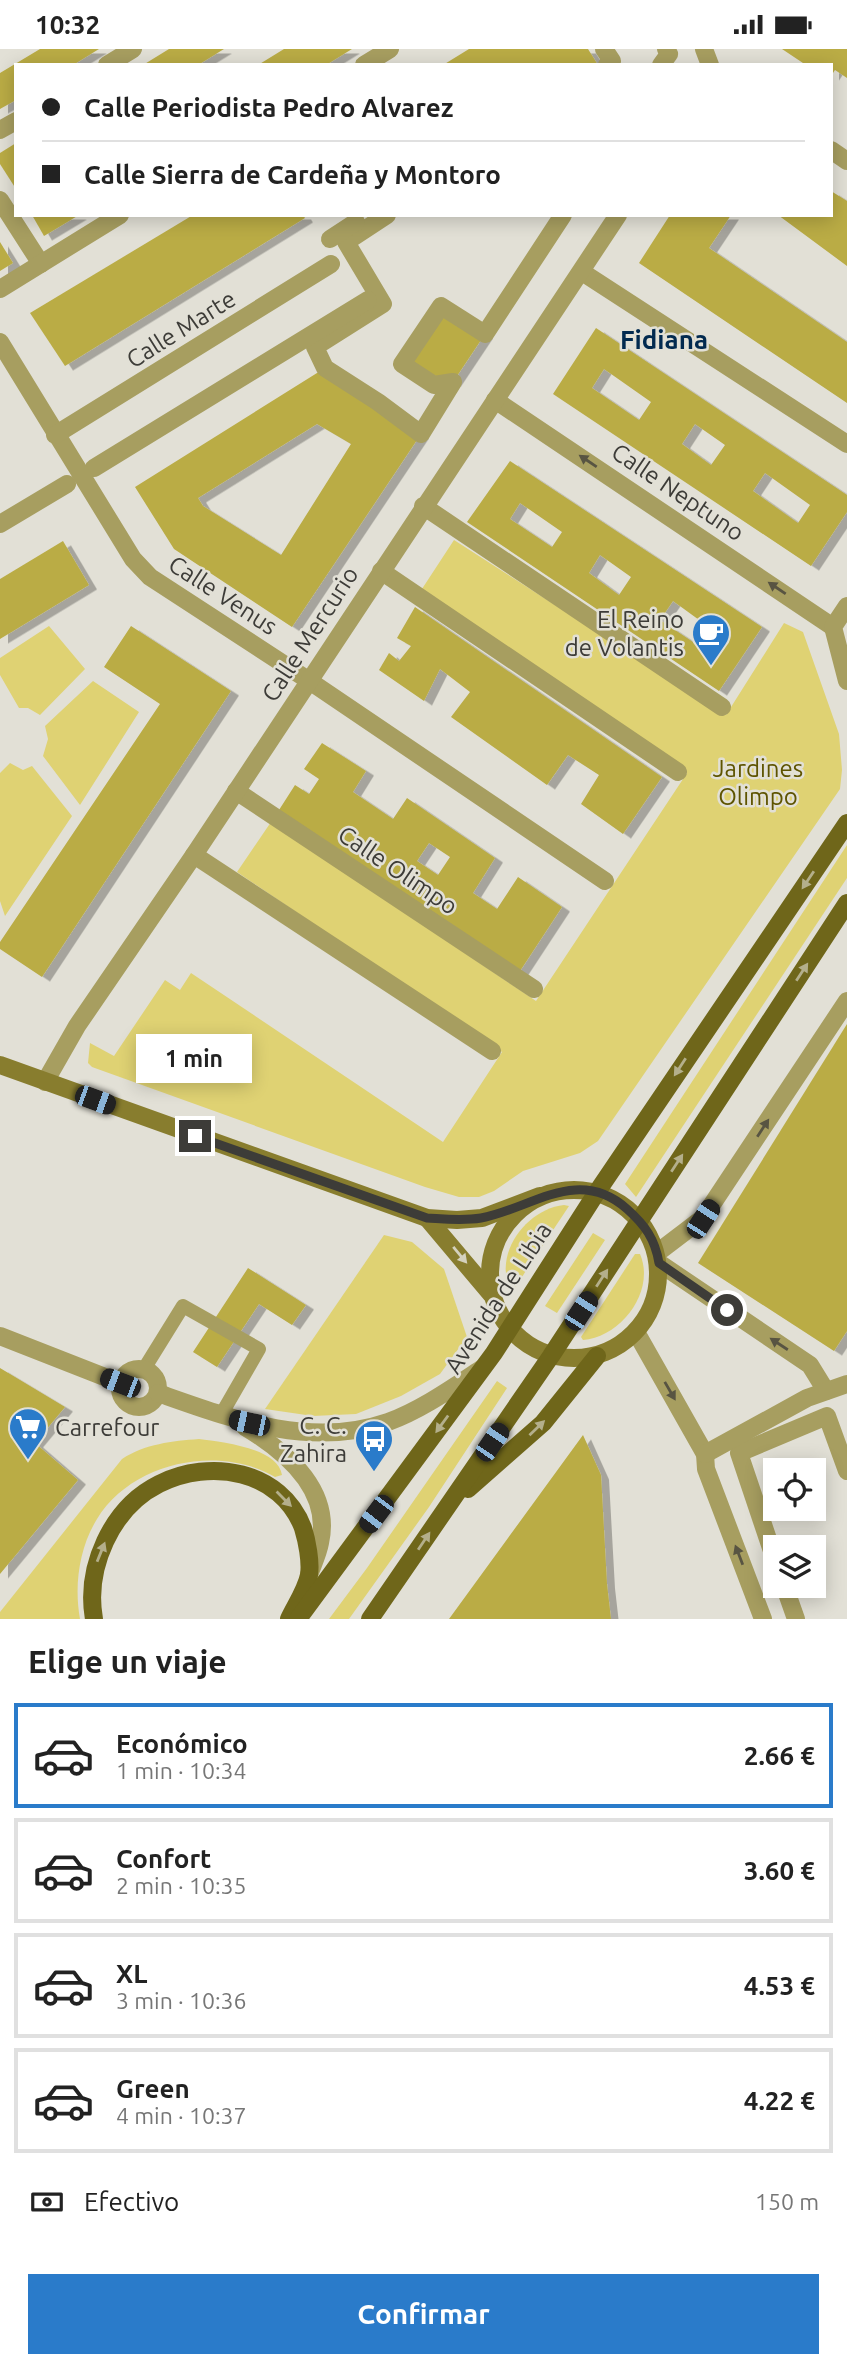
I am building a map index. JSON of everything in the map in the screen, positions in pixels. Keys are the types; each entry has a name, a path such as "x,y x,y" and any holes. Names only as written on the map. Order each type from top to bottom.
{"main road":[{"name":"Avenida de Libia","path":"298,1619 484,1367 597,1192 847,823"},
{"path":"370,1619 551,1356 847,903"},
{"path":"0,1065 427,1218 482,1218 540,1196 568,1189 597,1192 620,1202 639,1220 653,1239 658,1258 657,1294 649,1314 636,1332 618,1346 597,1356 574,1359 551,1356 531,1346 509,1329 491,1294 489,1270 493,1249 503,1227 520,1209 540,1196"},
{"path":"427,1218 491,1294"},
{"path":"449,1505 542,1423 597,1356"},
{"path":"93,1619 91,1601 95,1566 108,1534 128,1508 159,1484 198,1472 219,1470 238,1472 270,1486 293,1509 305,1534 309,1576 289,1619"},
{"path":"377,1619 386,1597"}],"street":[{"path":"110,63 132,49"},
{"path":"367,63 390,49"},
{"path":"611,63 620,54 617,49"},
{"path":"0,200 41,264"},
{"path":"0,289 117,217"},
{"path":"330,239 364,217"},
{"path":"384,217 346,243 383,304 315,347 326,368 421,434 453,382 434,385 402,365 441,306 485,334 562,217"},
{"name":"Calle Mercurio","path":"45,1082 77,1026 194,855 617,217"},
{"name":"Calle Marte","path":"55,435 331,264"},
{"path":"582,272 847,444"},
{"path":"94,468 368,300"},
{"name":"Calle Venus","path":"0,342 134,559 150,577 308,680 605,881"},
{"name":"Calle Neptuno","path":"495,400 833,627"},
{"path":"0,524 67,484"},
{"path":"423,506 722,707"},
{"path":"381,571 678,772"},
{"path":"847,606 833,627 847,681"},
{"name":"Calle Olimpo","path":"236,791 534,989"},
{"path":"194,855 492,1051"},
{"path":"847,1001 703,1219 658,1258 810,1365 825,1391 847,1451"},
{"path":"636,1332 705,1454 706,1469 763,1619"},
{"path":"0,1336 120,1383"},
{"path":"158,1393 225,1417 287,1431 353,1431 389,1421 436,1398 484,1367"},
{"path":"144,1370 155,1376 158,1393 156,1399 146,1407 134,1408 128,1405 121,1395 120,1383 127,1373 144,1370"},
{"path":"705,1454 807,1398 847,1384"},
{"path":"767,1535 739,1453 827,1416 847,1471"},
{"path":"225,1417 283,1452 310,1486 319,1507 321,1541 309,1576"},
{"path":"789,1598 796,1619"}],"lane":[{"path":"144,1370 183,1306 228,1331 259,1349 225,1417"}],"green space":[{"name":"Jardines Olimpo","path":"454,540 726,715 784,623 803,632 839,734 842,770 840,789 598,1141 580,1153 523,1171 494,1191 479,1197 459,1197 425,1187 92,1067 88,1063 90,1043 114,1056 165,980 180,990 191,973 443,1142 502,1052 237,872 271,822 536,1001 687,773 418,595"},
{"path":"49,626 85,669 40,715 28,708 19,708 0,675 0,658"},
{"path":"93,681 139,712 80,805 43,756 48,739 45,726"},
{"path":"10,763 23,770 32,766 72,816 5,916 0,901 0,773"},
{"path":"847,845 847,878 636,1197 625,1184"},
{"path":"564,1205 569,1206 512,1292 506,1264 516,1237 537,1215"},
{"path":"593,1233 605,1240 557,1313 545,1306"},
{"path":"384,1235 412,1242 444,1269 467,1337 440,1374 401,1396 356,1414 313,1416 265,1409"},
{"path":"635,1254 640,1254 644,1268 639,1297 632,1310 610,1331 583,1340 581,1337"},
{"path":"497,1381 507,1388 429,1507 349,1619 329,1619 367,1568"},
{"path":"199,1439 248,1448 260,1453 271,1458 282,1475 275,1477 252,1467 228,1462 203,1461 178,1464 154,1472 112,1499 91,1530 82,1555 78,1581 80,1619 0,1619 0,1612 122,1459 149,1447"}],"building":[{"path":"40,49 99,49 76,63 17,63"},
{"path":"169,49 224,49 201,63 146,63"},
{"path":"284,49 352,49 329,63 261,63"},
{"path":"469,49 588,49 597,63 446,63"},
{"path":"782,49 847,49 847,78 835,70 833,73 833,63 803,63"},
{"path":"14,65 14,101 0,109 0,73"},
{"path":"14,144 14,186 0,164 0,153"},
{"path":"833,192 847,201 847,266 781,217 833,217"},
{"path":"33,217 76,217 44,236"},
{"path":"190,217 305,218 65,366 30,313"},
{"path":"669,217 730,217 709,248 847,342 847,403 639,263"},
{"path":"0,242 13,263 0,271"},
{"path":"441,306 485,334 453,382 402,364"},
{"path":"596,328 847,495 847,512 811,566 553,394","holes":["604,369 651,402 639,420 592,388","695,424 725,445 711,465 682,444","765,473 810,505 798,523 753,491"]},
{"path":"325,368 421,434 292,627 174,549 135,487","holes":["317,424 351,444 281,555 203,506 198,498"]},
{"path":"510,461 762,627 719,691 467,522","holes":["520,503 562,532 552,547 510,519","600,555 631,577 619,595 589,573","673,601 717,633 705,650 660,620"]},
{"path":"63,541 89,585 0,639 0,579"},
{"path":"415,607 662,777 623,834 581,804 599,775 568,755 547,785 451,717 470,692 440,669 424,701 379,670 389,653 399,661 411,646 397,638"},
{"path":"131,626 231,691 42,977 0,949 0,942 160,704 104,667"},
{"path":"322,743 366,771 353,792 393,819 407,798 495,858 473,893 497,909 518,877 562,907 520,971 279,810 295,785 309,794 319,779 304,769","holes":["429,843 450,857 438,875 417,861"]},
{"path":"847,1024 847,1331 834,1351 698,1263"},
{"path":"248,1268 306,1305 292,1325 259,1304 217,1367 193,1352"},
{"name":"Carrefour","path":"0,1368 65,1407 35,1443 78,1480 0,1574"},
{"path":"583,1435 601,1475 611,1619 449,1619"}],"place":[{"name":"El Reino de Volantis","path":"711,667"},
{"name":"Carrefour","path":"28,1461"},
{"name":"C. C. Zahira","path":"374,1473"}],"district":[{"name":"Fidiana","path":"664,339"}],"route":[{"path":"195,1136 427,1218 482,1218 540,1196 568,1189 597,1192 620,1202 646,1228 653,1239 659,1263 727,1310"}]}
